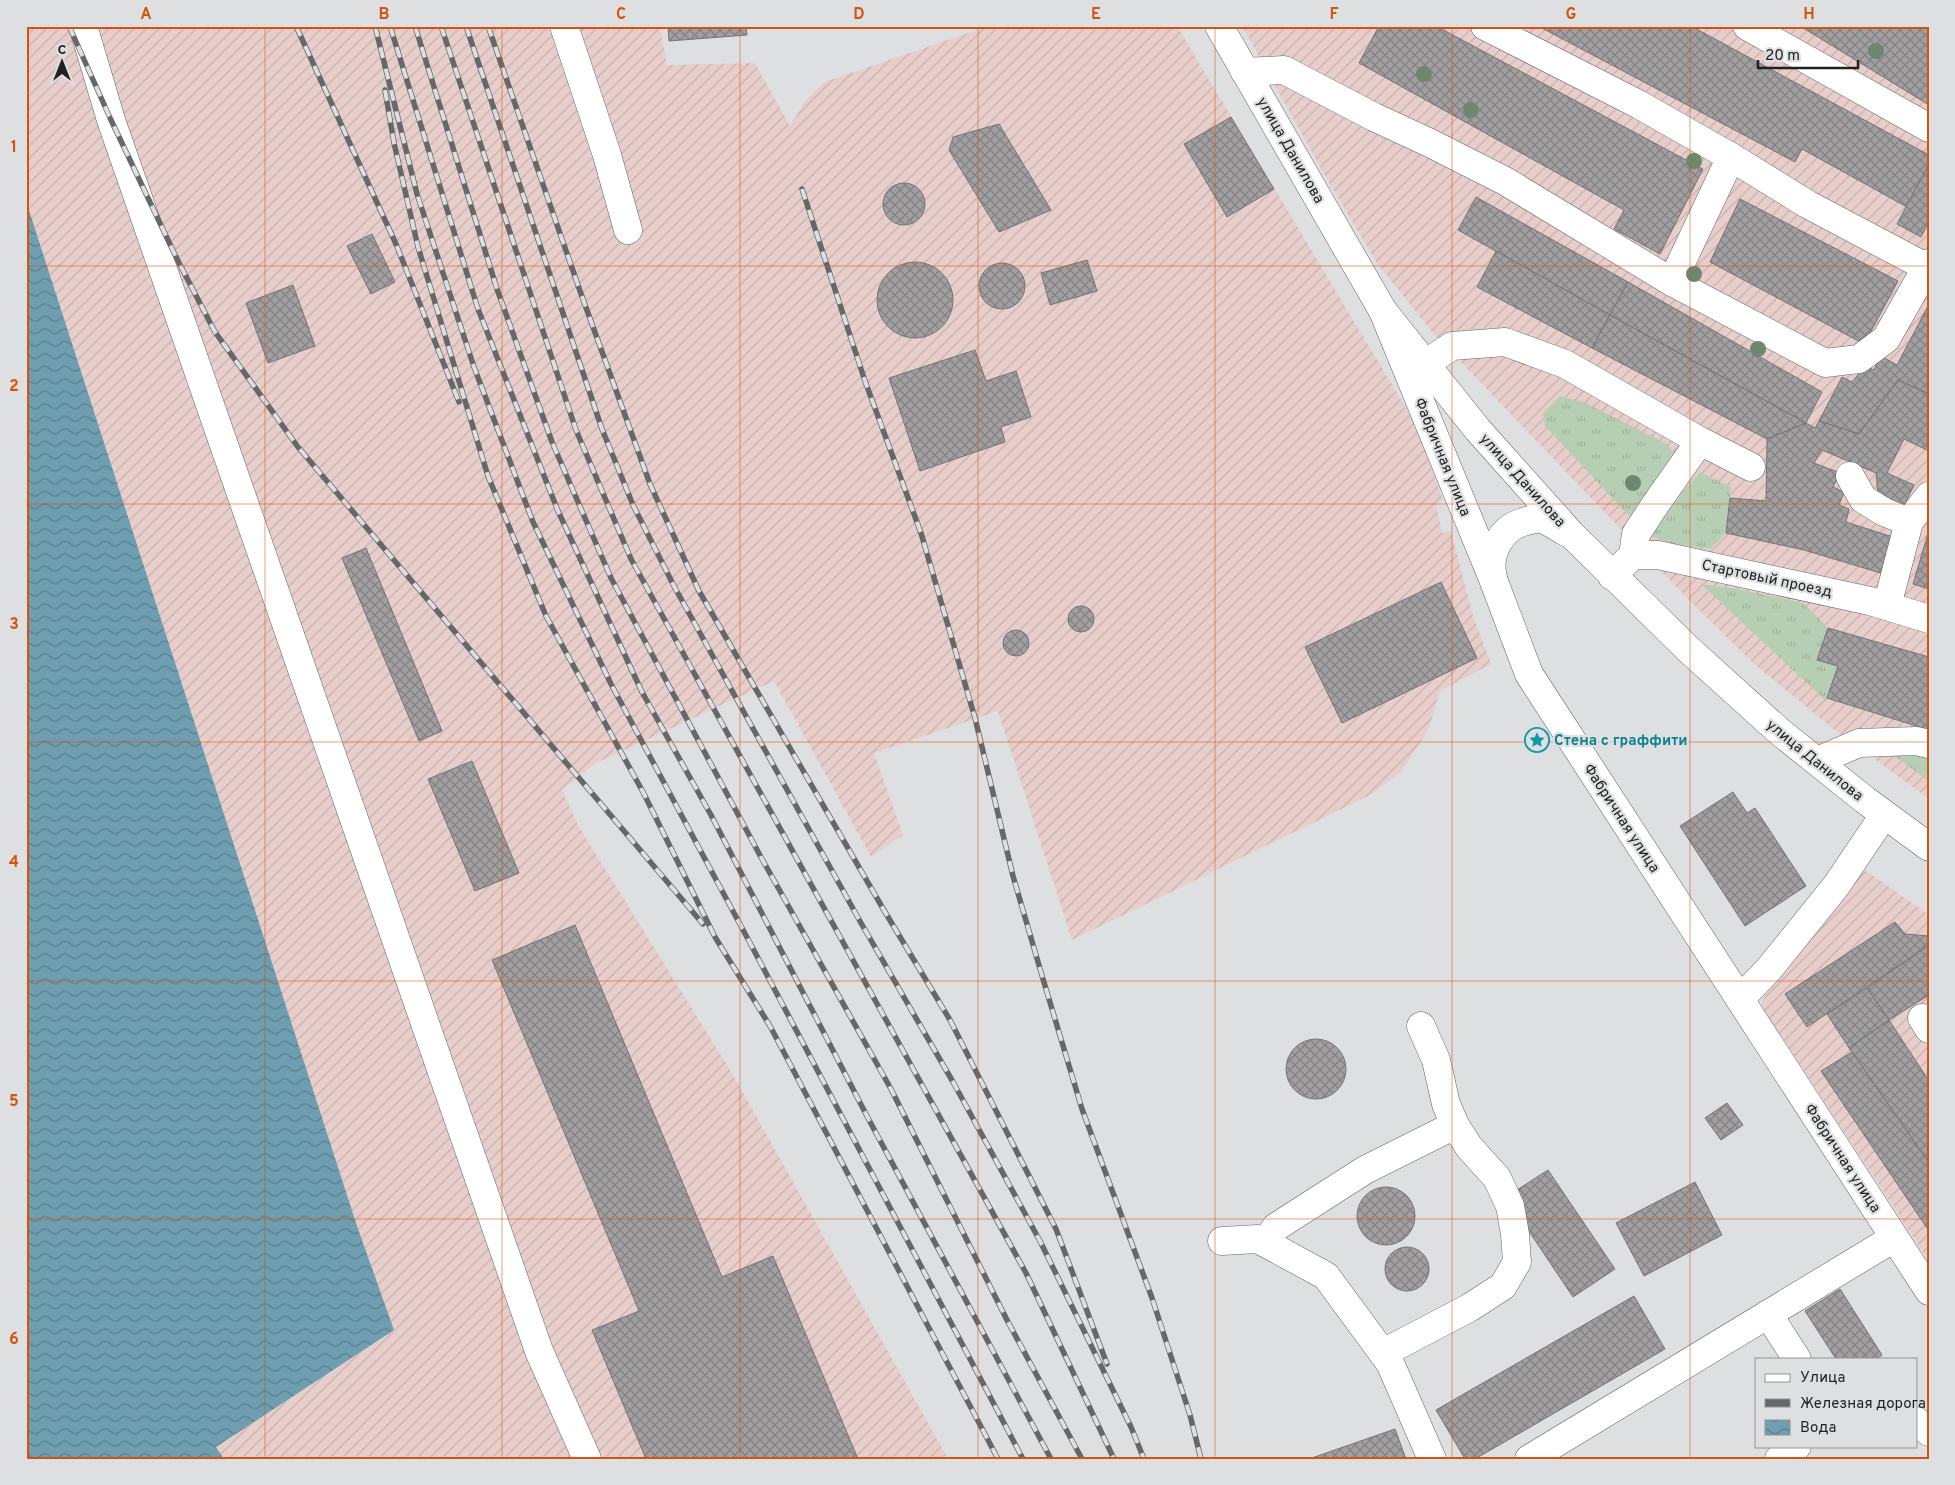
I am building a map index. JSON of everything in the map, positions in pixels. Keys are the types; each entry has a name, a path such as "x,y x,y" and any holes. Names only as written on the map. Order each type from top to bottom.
{"street":[{"path":"83,26 111,120 536,1342 587,1459"},
{"path":"564,26 607,155 628,230"},
{"name":"улица Данилова","path":"1219,26 1383,312 1478,430 1571,534 1688,649 1780,732 1884,815 1929,847"},
{"path":"1246,72 1284,70 1374,117 1505,181 1672,282 1825,363 1859,359 1886,339 1928,265 1807,204 1731,157 1638,104 1485,26"},
{"path":"1747,26 1929,128"},
{"path":"1672,282 1731,157"},
{"name":"Фабричная улица","path":"1383,312 1493,579 1529,674 1929,1291"},
{"path":"1425,364 1452,346 1505,342 1565,364 1700,441 1751,467"},
{"path":"1612,576 1633,555 1636,534 1654,505 1700,441"},
{"path":"1850,476 1863,499 1884,512 1909,522"},
{"path":"1887,606 1909,522 1929,496"},
{"path":"1493,579 1492,560 1495,549 1501,537 1519,523 1532,519 1542,519 1571,534"},
{"name":"Стартовый проезд","path":"1633,555 1658,555 1887,606 1929,619"},
{"path":"1817,761 1859,743 1916,741 1929,744"},
{"path":"1740,999 1770,969 1836,886 1884,815"},
{"path":"1383,1353 1469,1308 1503,1286 1517,1262 1510,1206 1497,1178 1469,1147 1455,1125 1446,1104 1436,1060 1421,1026"},
{"path":"1265,1243 1276,1227 1365,1170 1455,1125"},
{"path":"1529,1459 1894,1238"},
{"path":"1222,1241 1258,1239 1326,1276 1390,1363 1432,1459"},
{"path":"1768,1314 1796,1358"},
{"path":"1918,1423 1929,1432"},
{"path":"1779,1459 1794,1448"}],"shaded area":[{"path":"26,26 660,26 667,65 755,63 790,126 806,100 825,82 988,26 1177,26 1415,423 1443,500 1436,505 1442,533 1451,531 1473,616 1491,664 1440,691 1428,731 1400,773 1368,796 1072,940 998,711 874,753 903,835 871,857 774,681 596,763 562,790 579,827 732,1073 948,1459 224,1459 216,1447 394,1330 357,1226 26,201"},
{"path":"1242,26 1929,26 1929,799 1831,727 1753,663 1689,600 1432,332 1377,263 1328,181"},
{"path":"1865,870 1929,915 1929,1261 1761,1005 1769,985"}],"green space":[{"path":"1560,396 1584,402 1667,444 1678,459 1631,518 1545,426 1543,413"},
{"path":"1700,472 1731,487 1726,533 1710,549 1668,543 1649,535"},
{"path":"1701,584 1738,589 1803,603 1828,628 1817,660 1838,666 1827,698 1824,699"},
{"path":"1893,755 1929,757 1929,781"}],"water":[{"path":"26,201 357,1226 394,1330 216,1447 224,1459 26,1459"}],"building":[{"path":"668,26 746,26 747,35 669,41"},
{"path":"1379,26 1436,26 1703,169 1660,254 1614,229 1624,210 1359,63"},
{"path":"1538,26 1691,26 1929,155 1929,164 1907,207 1802,149 1795,162"},
{"path":"1800,26 1929,26 1929,105"},
{"path":"1231,117 1274,189 1227,217 1184,144"},
{"path":"999,124 1051,210 999,232 949,150 953,137"},
{"path":"1929,164 1929,222 1921,237 1897,224"},
{"path":"908,183 916,186 922,192 925,204 922,216 916,222 900,225 892,222 886,216 883,200 886,192 892,186"},
{"path":"1476,197 1628,282 1610,315 1458,230"},
{"path":"1740,199 1898,281 1864,344 1710,262"},
{"path":"372,234 395,282 371,294 347,246"},
{"path":"1496,251 1610,315 1592,348 1477,287"},
{"path":"1087,260 1097,291 1050,305 1041,273"},
{"path":"915,262 930,265 942,273 950,285 953,300 950,315 942,327 930,335 915,338 900,335 888,327 880,315 877,300 880,285 888,273 900,265"},
{"path":"1002,263 1015,267 1021,273 1025,286 1021,299 1015,305 1002,309 989,305 983,299 979,286 983,273 989,267"},
{"path":"1628,282 1822,392 1806,423 1610,315"},
{"path":"293,285 315,346 268,363 246,303"},
{"path":"1929,304 1929,394 1898,380 1859,434 1819,421 1842,377 1852,382 1865,366 1874,370 1881,356 1897,365"},
{"path":"1610,315 1806,423 1767,439 1592,348"},
{"path":"975,350 986,381 1016,371 1031,417 1001,427 1005,442 920,471 889,378"},
{"path":"1898,380 1929,394 1929,451 1904,439 1887,473 1914,485 1904,506 1878,495 1876,473 1822,450 1814,463 1840,473 1833,487 1844,492 1839,505 1849,509 1846,522 1896,538 1884,574 1804,550 1726,533 1730,498 1766,501 1767,439 1806,423 1815,428 1819,421 1859,434"},
{"path":"1929,530 1929,589 1913,584"},
{"path":"366,548 442,731 419,741 342,558"},
{"path":"1441,582 1477,658 1342,723 1305,647"},
{"path":"1081,606 1090,610 1094,619 1090,628 1081,632 1072,628 1068,619 1072,610"},
{"path":"1828,628 1929,657 1929,730 1827,698 1838,666 1817,660"},
{"path":"1016,630 1025,634 1029,643 1025,652 1016,656 1007,652 1003,643 1007,634"},
{"path":"472,761 519,873 475,891 428,779"},
{"path":"1733,792 1747,813 1755,808 1806,886 1745,926 1680,826"},
{"path":"1895,922 1905,934 1929,936 1929,945 1807,1027 1785,994"},
{"path":"575,925 722,1277 773,1256 858,1459 646,1459 592,1330 639,1311 492,960"},
{"path":"1929,945 1929,995 1889,1020 1867,988"},
{"path":"1867,988 1889,1020 1849,1048 1827,1014"},
{"path":"1889,1020 1929,1081 1929,1163 1849,1048"},
{"path":"1316,1039 1332,1044 1337,1048 1341,1053 1346,1069 1341,1085 1337,1090 1332,1094 1316,1099 1300,1094 1295,1090 1291,1085 1286,1069 1291,1053 1295,1048 1300,1044"},
{"path":"1852,1052 1929,1163 1929,1231 1821,1071"},
{"path":"1727,1103 1743,1125 1721,1140 1705,1118"},
{"path":"1548,1170 1615,1269 1573,1297 1506,1197"},
{"path":"1695,1182 1722,1235 1644,1276 1616,1223"},
{"path":"1380,1187 1392,1187 1407,1195 1415,1210 1415,1222 1407,1237 1392,1245 1380,1245 1365,1237 1357,1222 1357,1210 1365,1195"},
{"path":"1407,1247 1419,1251 1425,1257 1429,1269 1425,1281 1419,1287 1407,1291 1395,1287 1389,1281 1385,1269 1389,1257 1395,1251"},
{"path":"1840,1289 1882,1355 1878,1358 1835,1358 1805,1311"},
{"path":"1634,1296 1665,1349 1475,1459 1465,1459 1436,1410"},
{"path":"1395,1429 1406,1459 1309,1459"}],"railway":[{"path":"69,26 177,259 215,332 298,447 703,924"},
{"path":"296,26 396,244 459,402"},
{"path":"375,26 417,194 474,367 533,522 611,684 1023,1459"},
{"path":"390,26 478,309 558,511 642,692 711,815 868,1118 1051,1459"},
{"path":"415,26 497,289 552,442 611,578 762,859 891,1089 1008,1322 1082,1459"},
{"path":"441,26 576,430 631,559 1026,1273 1114,1459"},
{"path":"466,26 602,429 633,505 675,588 861,923 953,1082 1040,1241 1131,1427 1144,1459"},
{"path":"488,26 580,291 650,484 699,591 885,912 950,1020 1056,1229 1107,1364"},
{"path":"385,90 394,143 418,247 488,476 546,616 643,792 715,937 770,1026 998,1459"},
{"path":"802,189 865,381 921,533 975,718 1013,876 1082,1109 1152,1298 1190,1415 1201,1459"}],"place":[{"name":"Стена с граффити","path":"1537,740"}]}
